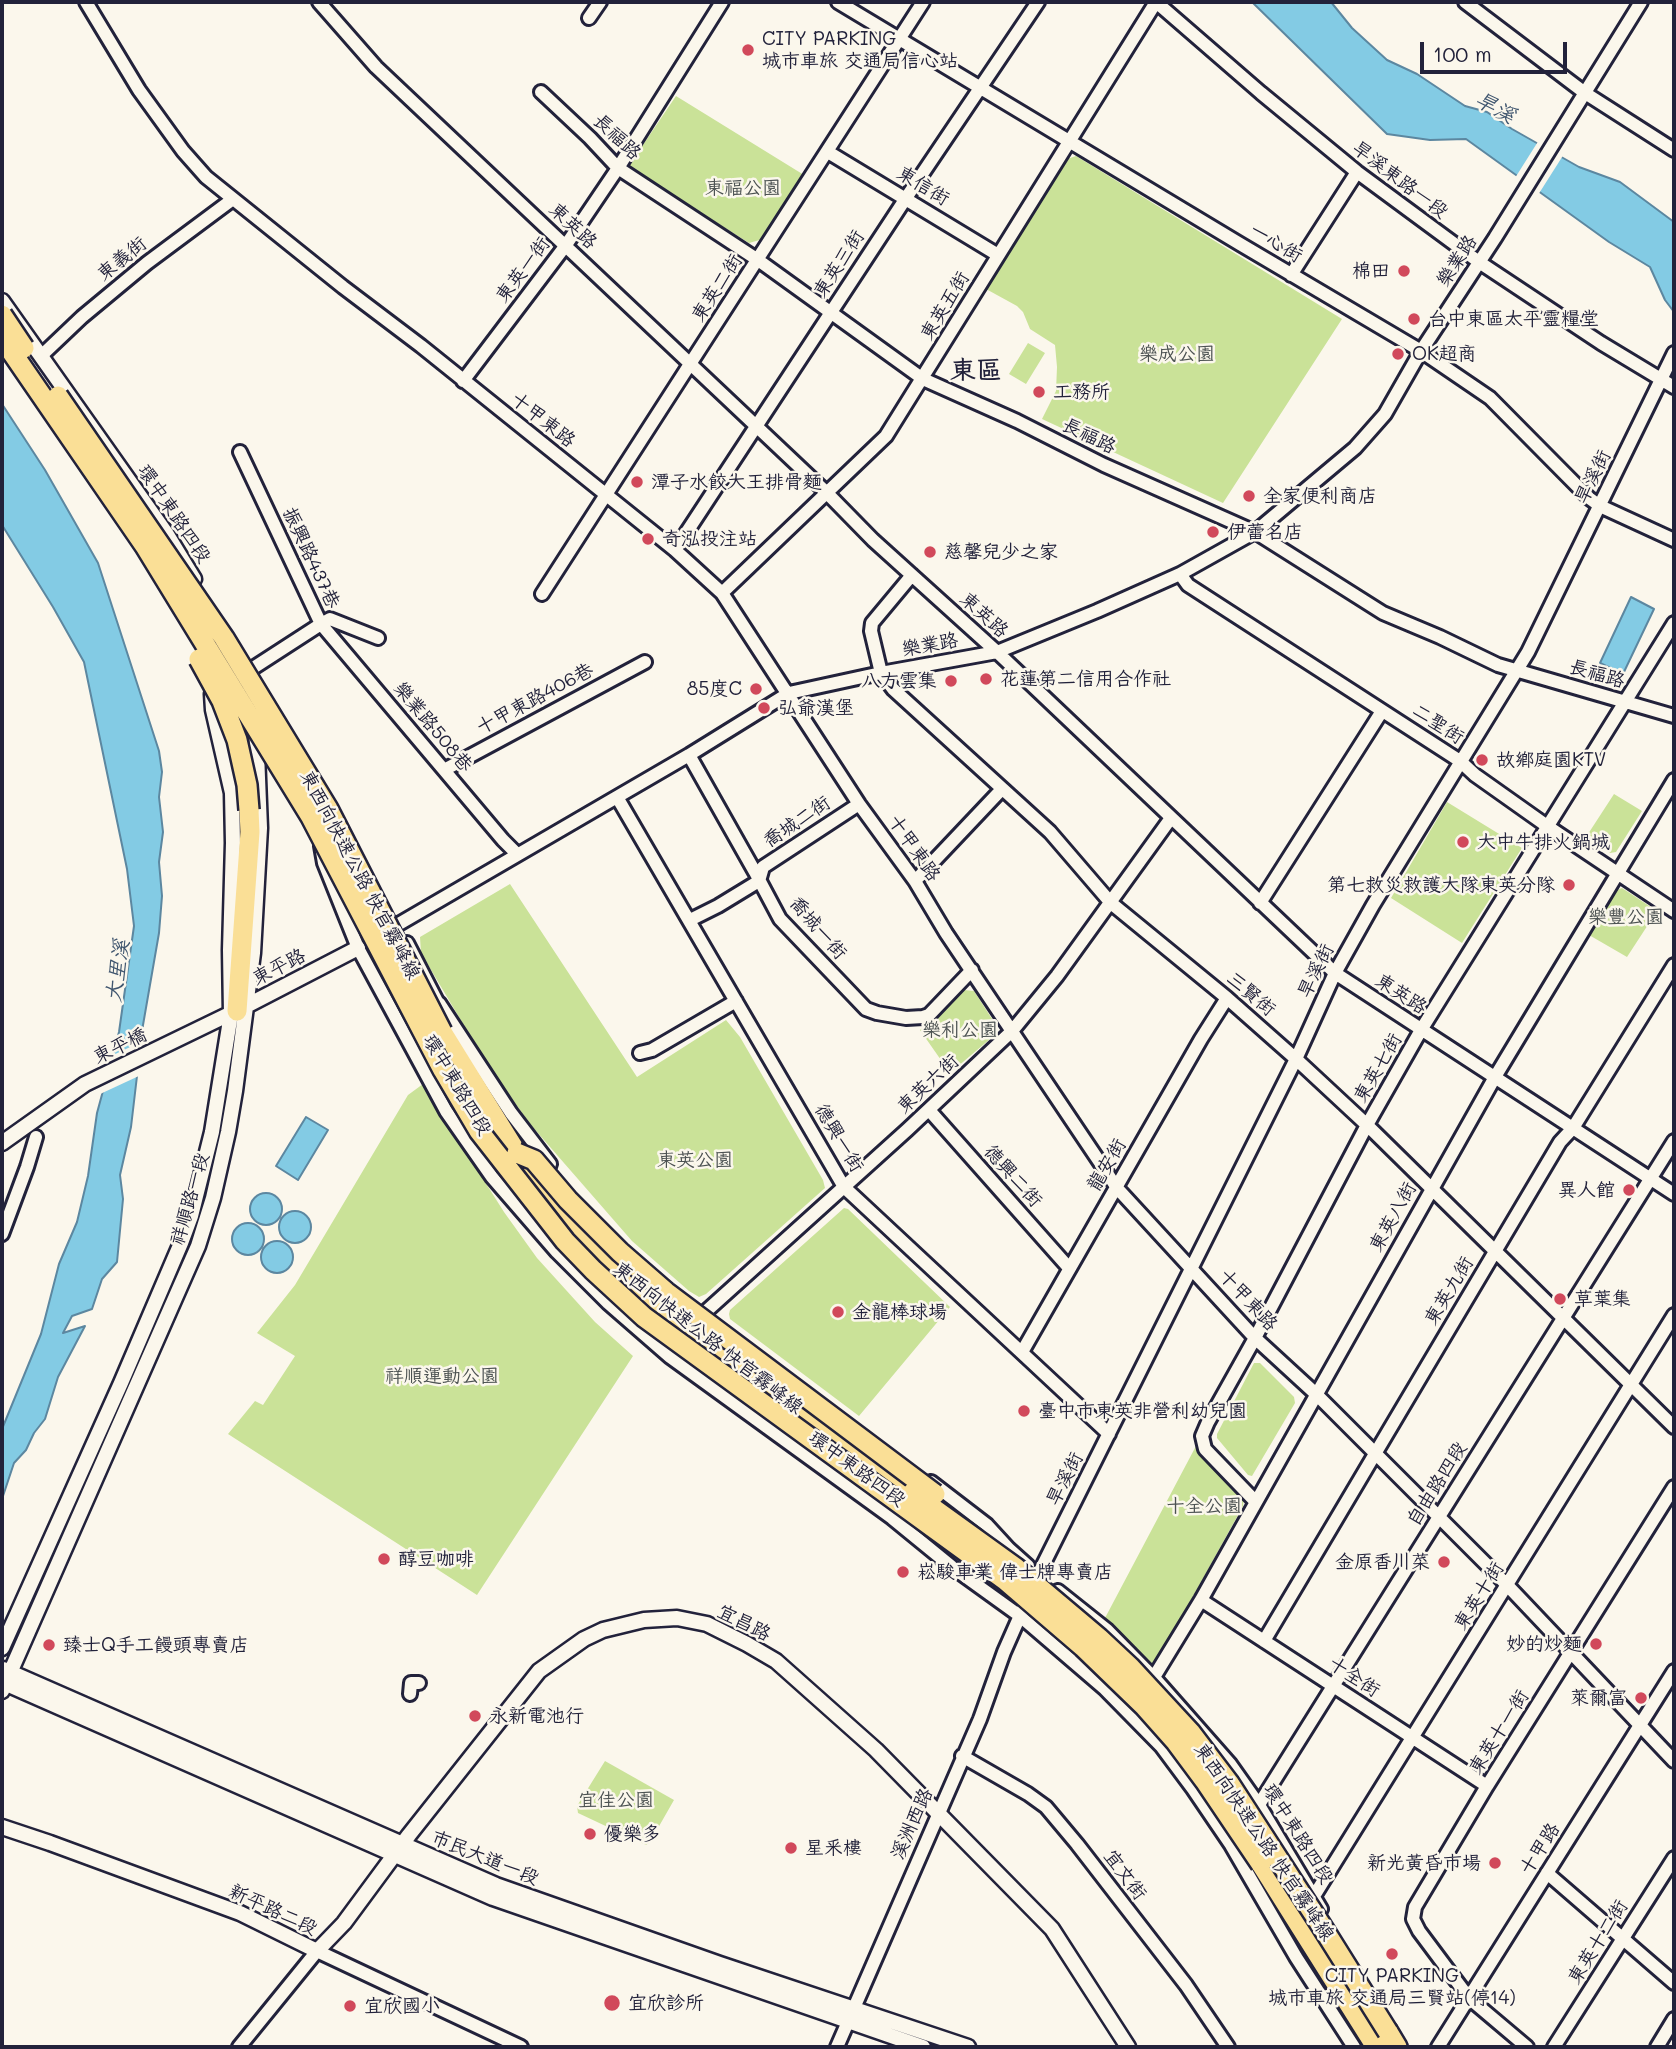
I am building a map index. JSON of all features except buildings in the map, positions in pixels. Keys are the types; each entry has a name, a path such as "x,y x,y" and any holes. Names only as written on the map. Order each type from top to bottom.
{"highway":[{"name":"東西向快速公路 快官霧峰線","path":"2,316 225,638 328,809 442,1032 517,1153 559,1208 631,1282 762,1382 1016,1567 1130,1667 1191,1733 1229,1783 1397,2047"},
{"name":"東西向快速公路 快官霧峰線","path":"2,338 145,546 311,817 443,1070 479,1131 558,1232 593,1270 644,1317 1005,1580 1083,1647 1144,1706 1176,1742 1219,1801 1376,2047"},
{"path":"82,455 222,701 243,763 250,832 234,1012"},
{"path":"517,1153 534,1160 620,1252 666,1292 1009,1549"}],"street":[{"name":"十甲東路","path":"86,2 139,90 183,152 206,177 676,550 722,593 859,804 915,881 946,933 1117,1188 1255,1338 1317,1394 1508,1586 1674,1761"},
{"name":"東英路","path":"319,2 376,67 826,492 873,540 997,652 1335,974 1674,1194"},
{"path":"589,18 600,2"},
{"name":"東英一街","path":"463,381 566,245 618,168 722,2"},
{"name":"一心街","path":"838,2 1421,351 1490,398 1600,506 1674,540"},
{"name":"東英二街","path":"542,594 923,2"},
{"name":"東英三街","path":"676,550 906,198 1038,2"},
{"name":"東英五街","path":"722,593 886,436 1156,2"},
{"name":"旱溪東路一段","path":"1156,2 1357,172 1479,262 1601,343 1674,387"},
{"path":"1465,2 1585,93 1674,150"},
{"path":"1585,93 1641,2"},
{"name":"長福路","path":"541,92 618,168 758,260 923,379 1104,465 1255,532 1382,613 1498,665 1674,716"},
{"name":"樂業路","path":"358,948 689,755 789,693 997,652 1180,574 1255,532 1368,434 1385,414 1421,351 1585,93"},
{"name":"東信街","path":"828,152 998,255"},
{"path":"1291,275 1357,172"},
{"name":"東義街","path":"41,356 147,262 233,199"},
{"name":"環中東路四段","path":"2,301 166,533 304,756 360,852 467,1059 505,1117 612,1256 694,1326 974,1532 1009,1549"},
{"name":"旱溪街","path":"1020,1616 1038,1575 1193,1269 1335,974 1373,905 1528,652 1673,355"},
{"name":"振興路437巷","path":"240,452 321,624 330,619 378,638"},
{"name":"二聖街","path":"1180,574 1188,585 1460,761 1475,775 1547,826 1674,911"},
{"name":"三賢街","path":"912,575 872,624 881,673 893,689 1050,832 1111,903 1227,998 1367,1125 1674,1427"},
{"name":"東英七街","path":"1255,1501 1205,1449 1202,1436 1367,1125 1421,1030 1674,623"},
{"path":"253,675 321,624"},
{"name":"樂業路508巷","path":"321,624 517,854"},
{"name":"祥順路一段","path":"4,1679 198,1246 228,1132 234,1012 230,950 232,793 213,710 212,694 223,661 233,643"},
{"name":"十甲東路406巷","path":"444,770 645,662"},
{"name":"祥順路一段","path":"2,1648 158,1298 191,1216 212,1132 234,1012 253,953 260,828 253,675"},
{"path":"1260,903 1382,711"},
{"name":"喬城一街","path":"689,755 780,919 866,1009 906,1018 929,1015 972,970"},
{"name":"環中東路四段","path":"304,756 324,863 358,948 446,1111 492,1177 557,1252 608,1303 670,1356 892,1518 952,1567 1020,1616 1105,1689 1161,1746 1193,1788 1231,1845 1296,1957 1354,2047"},
{"name":"東英八街","path":"1154,1677 1495,1077 1674,780"},
{"path":"915,881 1002,789"},
{"name":"德興一街","path":"617,797 844,1187 1109,1434"},
{"name":"喬城二街","path":"690,920 759,881 763,867 859,804"},
{"name":"東英六街","path":"702,1315 929,1110 1012,1031 1057,976 1171,818"},
{"name":"東平路","path":"234,1012 358,948"},
{"name":"東英九街","path":"1264,1641 1560,1142 1573,1128 1674,965"},
{"name":"龍安街","path":"1022,1352 1200,1039 1227,998"},
{"path":"640,1053 652,1050 736,1001"},
{"name":"環中東路四段","path":"439,1003 535,1147 597,1220 702,1315 903,1460 987,1525 1038,1575 1107,1630 1154,1677 1230,1764 1259,1805 1404,2047"},
{"name":"東平橋","path":"2,1143 85,1084 234,1012"},
{"name":"德興二街","path":"929,1110 1069,1268"},
{"path":"2,1234 36,1137"},
{"name":"自由路四段","path":"1231,1845 1259,1805 1674,1141"},
{"name":"東英十街","path":"1314,1896 1674,1315"},
{"name":"東英十一街","path":"1469,1998 1419,1931 1413,1919 1415,1907 1487,1786 1674,1487"},
{"name":"十全街","path":"1200,1600 1487,1786"},
{"name":"溪洲西路","path":"837,2047 979,1719 1020,1616"},
{"name":"宜昌路","path":"317,1951 344,1923 539,1671 603,1630 643,1620 677,1618 707,1624 776,1661 876,1750 1052,1929 1128,2047"},
{"name":"十甲路","path":"1438,2047 1674,1671"},
{"name":"市民大道一段","path":"4,1679 399,1849 851,2014 968,2047"},
{"path":"410,1694 411,1683 419,1683"},
{"name":"宜文街","path":"962,1756 1046,1807 1186,1985 1228,2047"},
{"name":"新平路二段","path":"3,1830 240,1913 521,2047"},
{"name":"東英十二街","path":"1554,2047 1674,1858"},
{"path":"1547,1873 1674,1983"},
{"path":"239,2047 317,1951"},
{"path":"1469,1998 1527,2047"},
{"name":"市民大道一段","path":"851,2014 923,2047"},
{"path":"1657,2047 1674,2019"}],"green space":[{"name":"東福公園","path":"676,96 804,175 763,239 749,243 628,167"},
{"name":"樂成公園","path":"1076,156 1342,319 1223,503 1042,419 1056,391 1055,345 1030,329 1023,312 1017,306 986,289 1067,159"},
{"path":"1028,343 1045,353 1026,384 1009,374"},
{"path":"1614,794 1642,811 1616,852 1610,853 1588,834"},
{"path":"1447,802 1522,848 1462,943 1391,898"},
{"name":"東英公園","path":"510,884 637,1077 726,1020 740,1037 823,1180 825,1188 706,1294 699,1297 689,1291 632,1241 530,1124 485,1061 421,953 420,937"},
{"name":"樂豐公園","path":"1622,888 1657,911 1627,957 1589,935 1617,890"},
{"name":"樂利公園","path":"964,990 974,991 996,1025 996,1034 950,1073 920,1030"},
{"name":"祥順運動公園","path":"423,1084 504,1212 537,1258 595,1322 633,1356 477,1595 228,1434 255,1401 263,1405 295,1356 257,1333 295,1285 408,1095"},
{"name":"金龍棒球場","path":"844,1208 950,1307 859,1416 730,1319 729,1314 730,1310"},
{"path":"1254,1363 1260,1363 1294,1397 1295,1403 1252,1476 1248,1475 1217,1438 1217,1434"},
{"name":"十全公園","path":"1196,1446 1244,1497 1243,1506 1158,1660 1151,1664 1105,1618"},
{"name":"宜佳公園","path":"605,1761 674,1800 646,1845 578,1813 577,1806"}],"water":[{"path":"1252,2 1331,2 1352,28 1387,60 1417,74 1465,106 1487,112 1579,167 1620,182 1674,222 1674,312 1665,300 1650,267 1609,242 1466,139 1430,140 1387,134"},
{"path":"2,404 45,470 98,563 159,751 162,772 159,797 163,832 159,862 162,896 159,933 143,1025 131,1127 120,1175 123,1199 117,1262 102,1279 92,1309 72,1316 63,1333 85,1326 58,1377 45,1419 26,1450 14,1463 2,1499 2,1429 41,1334 59,1264 77,1222 88,1176 97,1113 119,1032 134,926 127,869 84,662 2,525"},
{"path":"1631,597 1654,609 1623,674 1600,663"},
{"path":"306,1117 328,1130 298,1180 276,1166"},
{"path":"266,1193 277,1198 282,1209 277,1220 266,1225 255,1220 250,1209 255,1198"},
{"path":"295,1211 306,1216 311,1227 306,1238 295,1243 284,1238 279,1227 284,1216"},
{"path":"248,1223 259,1228 264,1239 259,1250 248,1255 237,1250 232,1239 237,1228"},
{"path":"277,1241 288,1246 293,1257 288,1268 277,1273 266,1268 261,1257 266,1246"}],"pier":[{"path":"1539,140 1564,154 1538,195 1515,178"},
{"path":"145,1040 141,1075 98,1095 109,1057"}],"place":[{"name":"CITY PARKING 城市車旅 交通局信心站","path":"748,50"},
{"name":"棉田","path":"1404,271"},
{"name":"台中東區太平靈糧堂","path":"1414,319"},
{"name":"OK超商","path":"1398,354"},
{"name":"工務所","path":"1039,392"},
{"name":"潭子水餃大王排骨麵","path":"637,482"},
{"name":"全家便利商店","path":"1249,496"},
{"name":"伊蕾名店","path":"1213,532"},
{"name":"奇泓投注站","path":"648,539"},
{"name":"慈馨兒少之家","path":"930,552"},
{"name":"花蓮第二信用合作社","path":"986,679"},
{"name":"八方雲集","path":"951,681"},
{"name":"85度C","path":"756,689"},
{"name":"弘爺漢堡","path":"764,708"},
{"name":"故鄉庭園KTV","path":"1482,760"},
{"name":"大中牛排火鍋城","path":"1463,842"},
{"name":"第七救災救護大隊東英分隊","path":"1569,885"},
{"name":"異人館","path":"1629,1190"},
{"name":"草葉集","path":"1560,1299"},
{"name":"金龍棒球場","path":"838,1312"},
{"name":"臺中市東英非營利幼兒園","path":"1024,1411"},
{"name":"醇豆咖啡","path":"384,1559"},
{"name":"金原香川菜","path":"1444,1562"},
{"name":"崧駿車業 偉士牌專賣店","path":"903,1572"},
{"name":"妙的炒麵","path":"1596,1644"},
{"name":"臻士Q手工饅頭專賣店","path":"49,1645"},
{"name":"萊爾富","path":"1641,1698"},
{"name":"永新電池行","path":"475,1716"},
{"name":"優樂多","path":"590,1834"},
{"name":"星釆樓","path":"791,1848"},
{"name":"新光黃昏市場","path":"1495,1863"},
{"name":"CITY PARKING 城市車旅 交通局三賢站(停14)","path":"1392,1954"},
{"name":"宜欣診所","path":"612,2003"},
{"name":"宜欣國小","path":"350,2006"}],"district":[{"name":"東區","path":"976,371"}],"water label":[{"name":"旱溪","path":"1495,108"},
{"name":"大里溪","path":"118,971"}]}
